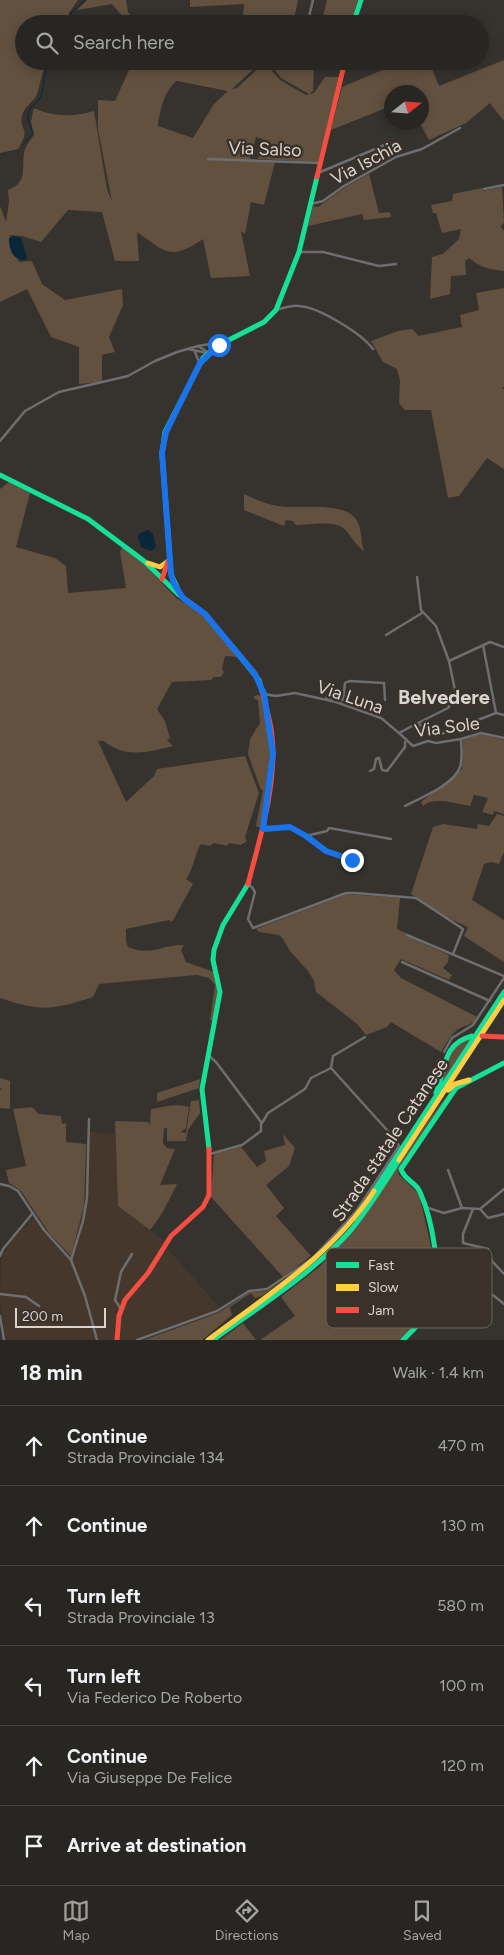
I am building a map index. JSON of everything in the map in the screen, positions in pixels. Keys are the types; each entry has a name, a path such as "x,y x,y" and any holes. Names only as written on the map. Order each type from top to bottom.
{"main road":[{"path":"356,15 361,0"},
{"path":"183,598 171,574 163,443 166,432 200,363 209,353 226,341 259,325 276,310 299,252 342,70"},
{"path":"0,475 88,519 144,561 183,598 208,617 255,674 264,694 273,754 263,829 248,886 222,925 214,950 220,992 202,1090 210,1154 210,1186 206,1201 191,1219 171,1236 121,1309 117,1340"},
{"path":"162,579 168,560 168,541"},
{"path":"144,561 162,567 168,560"},
{"path":"162,579 171,574"},
{"name":"Strada statale Catanese","path":"328,1248 363,1208 504,992"},
{"name":"Strada statale Catanese","path":"334,1248 366,1211 504,1000"},
{"path":"427,1112 438,1089 450,1048 458,1039 472,1036"},
{"path":"482,1036 504,1037"},
{"path":"441,1096 455,1084 469,1080 504,1063"},
{"path":"433,1248 418,1189 402,1175 401,1169 454,1091 469,1080"},
{"name":"Strada statale Catanese","path":"208,1340 294,1278 326,1250"},
{"name":"Strada statale Catanese","path":"213,1340 300,1278 326,1255"},
{"path":"403,1340 413,1328"}],"street":[{"path":"309,15 313,0"},
{"name":"Via Ischia","path":"311,204 322,201 344,186 396,157 422,149 460,128"},
{"path":"318,173 387,144"},
{"name":"Via Salso","path":"208,159 321,163"},
{"path":"484,189 504,184"},
{"path":"299,252 323,252 379,266 396,264"},
{"path":"276,310 298,306 317,311 362,336 373,349"},
{"path":"0,441 14,421 25,411 59,392 128,376 155,361 187,349 226,341"},
{"path":"198,346 209,353"},
{"path":"187,349 209,353"},
{"path":"194,350 200,363"},
{"path":"417,577 422,612 436,626 449,661 493,642 504,647"},
{"path":"386,635 422,612"},
{"path":"483,646 496,713"},
{"name":"Via Luna","path":"264,694 276,696 295,693 322,699 381,718 399,733 448,708 455,699 449,661"},
{"path":"322,699 343,700 345,683 349,681 384,683 385,700"},
{"path":"418,723 436,736 496,713 504,715"},
{"name":"Via Sole","path":"399,733 405,741 415,746 428,740 436,743 483,733 504,738"},
{"path":"405,806 428,796 455,775 460,767 461,739"},
{"path":"370,771 374,769 376,758 378,758 382,770 386,771 404,747 405,741"},
{"path":"263,829 290,827 326,851 352,860 355,863"},
{"path":"306,836 327,831 329,828 391,839"},
{"path":"248,886 252,887 255,892 248,918 253,928 346,893 416,898 463,929 453,954"},
{"path":"408,935 504,977 473,1025 452,1038 444,1052"},
{"path":"402,962 490,1000"},
{"path":"331,1068 333,1056 365,1037"},
{"path":"208,1055 216,1062 262,1125"},
{"path":"210,1154 242,1145 261,1131 268,1113 305,1089 311,1078 331,1068"},
{"path":"137,1340 217,1311 249,1291 269,1288 313,1258 357,1210 399,1146 396,1140 331,1068"},
{"path":"71,1260 87,1198 89,1119"},
{"path":"448,1170 462,1208"},
{"path":"0,1184 10,1186 18,1191 32,1214 71,1260 97,1340"},
{"path":"480,1209 504,1189"},
{"path":"423,1207 444,1213 462,1208 480,1209 488,1218 504,1214"},
{"path":"473,1208 464,1234 464,1243 484,1248"},
{"path":"0,1256 3,1249 32,1214"},
{"path":"121,1309 115,1300 121,1272 132,1254"},
{"path":"492,1260 504,1274"},
{"path":"0,1294 26,1297 39,1306"},
{"path":"492,1294 504,1304"},
{"path":"0,1316 4,1340"}],"shaded area":[{"path":"0,0 78,0 69,15 15,15 15,70 44,70 36,97 22,116 22,125 25,133 22,142 18,149 0,153"},
{"path":"87,0 126,0 130,15 121,15 112,4 77,10"},
{"path":"190,0 298,0 295,15 243,15 244,4 190,7"},
{"path":"327,0 358,0 354,15 323,15"},
{"path":"504,60 504,121 490,103 466,123 429,140 424,130 429,130 429,85 384,85 384,109 331,130 342,87 383,70 433,70 439,86 479,70 489,70 489,66"},
{"path":"129,70 252,70 232,89 237,88 257,70 271,70 280,80 306,95 314,93 325,77 339,77 318,162 258,159 263,139 256,137 250,159 275,162 264,205 251,202 245,234 241,231 250,276 211,278 203,239 183,250 169,252 137,232 139,261 115,261 102,212 68,210 41,242 22,236 10,235 19,262 32,261 42,284 65,300 122,289 123,305 109,337 115,352 102,355 102,382 79,384 79,347 51,337 27,289 0,302 0,206 6,222 9,202 8,190 15,186 22,178 25,149 34,135 31,121 34,108 64,115 94,111 107,189 112,202 98,129 98,100 115,101","holes":["177,81 228,91 214,104 193,138 158,126 161,108 166,95"]},
{"path":"275,70 314,70 313,91 309,94 281,78"},
{"path":"369,174 379,213 390,212 391,217 364,220 362,214 308,226 313,206 318,207 347,186"},
{"path":"502,187 504,222 501,227 504,231 504,271 485,268 469,258 465,261 466,275 451,276 450,294 430,299 432,257 443,254 459,239 461,229 442,233 436,213 433,213 431,205 452,201 453,194 482,188 483,191"},
{"path":"504,288 504,387 502,388 504,390 504,469 487,458 459,496 448,498 431,410 405,410 399,403 400,381 397,369 383,362 371,341 398,331 412,329 419,336 462,327 460,315 479,310 476,293"},
{"path":"9,482 30,493 16,547 55,558 66,566 68,593 126,588 120,552 122,547 144,564 176,598 202,614 238,657 225,656 222,669 224,672 221,677 214,677 211,680 172,682 157,709 165,721 170,738 167,740 173,746 137,753 121,750 112,747 104,741 98,741 126,802 154,776 157,769 245,756 259,793 245,837 247,841 241,845 228,843 228,846 214,843 210,846 201,844 186,879 193,884 172,922 169,920 126,929 128,947 144,951 184,945 181,950 186,962 214,972 219,990 213,1021 210,1020 215,985 209,978 197,975 99,984 93,997 56,1007 26,1006 0,998 0,489"},
{"path":"244,494 262,502 282,507 339,509 348,513 358,522 364,551 339,526 333,524 296,525 293,521 286,520 284,526 244,510"},
{"path":"254,696 262,697 270,735 271,755 262,826 259,827 256,826 263,790 261,790 248,754 250,739 260,723 258,700 254,699"},
{"path":"481,734 504,740 504,814 494,811 493,815 482,812 488,798 474,795 470,806 452,802 433,801 423,806 421,802 462,769 463,740"},
{"path":"497,814 504,816 504,852 499,864 491,862 484,864 472,900 504,920 504,962 464,936 468,927 448,918 411,894 433,827 443,824 477,829 478,824 489,826"},
{"path":"347,894 400,898 397,929 406,933 406,936 449,955 448,962 443,968 452,975 449,980 401,959 394,970 401,978 477,1017 473,1022 455,1032 441,1052 391,1022 387,1027 366,1035 357,1024 316,992 314,981 308,971 279,935 259,932 256,929"},
{"path":"471,1038 440,1086 451,1049 455,1043"},
{"path":"0,1078 10,1081 10,1109 0,1108"},
{"path":"200,1079 199,1088 157,1102 157,1093"},
{"path":"455,1085 398,1170 399,1175 419,1194 431,1248 337,1248 356,1228 432,1115"},
{"path":"199,1100 200,1113 188,1130 186,1141 167,1141 167,1128 164,1128 163,1143 167,1148 175,1149 160,1185 177,1184 162,1213 150,1230 118,1206 115,1121 148,1122 150,1125 151,1109 179,1105 189,1107 186,1128 181,1132 186,1133 191,1101"},
{"path":"32,1107 39,1114 61,1116 62,1124 66,1123 66,1142 86,1144 84,1206 71,1256 49,1233 21,1191 9,1183 6,1170 26,1166 13,1109"},
{"path":"90,1132 115,1134 118,1206 164,1241 166,1247 220,1308 132,1340 6,1340 0,1302 1,1258 15,1236 36,1216 71,1256 84,1206 86,1144 89,1144"},
{"path":"283,1134 295,1148 289,1166 266,1185 284,1208 276,1216 311,1256 283,1277 211,1197 214,1154 241,1147 257,1167 266,1161 264,1151 285,1145"},
{"path":"326,1260 326,1328 413,1328 412,1330 400,1340 260,1340 295,1316 281,1297"},
{"path":"306,1266 262,1296 255,1298 251,1293 230,1307 232,1315 202,1340 144,1340 218,1313 250,1292 267,1291"},
{"path":"243,1323 256,1340 220,1340"}],"water":[{"path":"14,236 21,238 27,257 26,260 18,259 13,254 9,238"},
{"path":"148,530 153,534 156,547 151,551 141,547 138,537 140,533"}],"waterway":[{"path":"71,15 85,0"},
{"path":"23,145 33,133 28,119 29,113 31,107 40,98 46,70"}],"traffic: fast":[{"path":"356,15 361,0"},
{"path":"180,594 171,574 162,453 165,432 203,358 219,345 264,322 276,310 299,252 317,177"},
{"path":"0,475 88,519 144,561 178,594 205,614 259,680 262,691"},
{"path":"209,1149 202,1089 220,992 213,960 214,950 223,925 248,884"},
{"path":"374,1191 504,992"},
{"path":"436,1093 446,1058 450,1051 462,1040 472,1036"},
{"path":"434,1248 432,1230 424,1203 416,1186 405,1176 401,1169 456,1088 504,1063"},
{"path":"334,1248 364,1213 399,1160"},
{"path":"213,1340 285,1289 326,1255"},
{"path":"403,1340 414,1328"}],"traffic: slow":[{"path":"148,563 160,567 167,562"},
{"path":"399,1160 504,1000"},
{"path":"448,1090 455,1084 469,1080"},
{"path":"208,1340 276,1290 319,1254 358,1214 374,1191"}],"traffic: jam":[{"path":"317,177 343,70"},
{"path":"162,579 168,561"},
{"path":"248,884 262,830 272,773 271,730 262,691"},
{"path":"482,1036 504,1037"},
{"path":"117,1340 119,1316 125,1300 148,1273 171,1236 203,1207 209,1195 209,1149"}],"district":[{"name":"Belvedere","path":"444,697"}],"route":[{"path":"219,345 203,358 200,363 166,432 163,443 162,453 171,574 174,584 183,598 208,617 255,674 261,685 272,734 273,754 263,829 290,827 326,851 352,860"}]}
